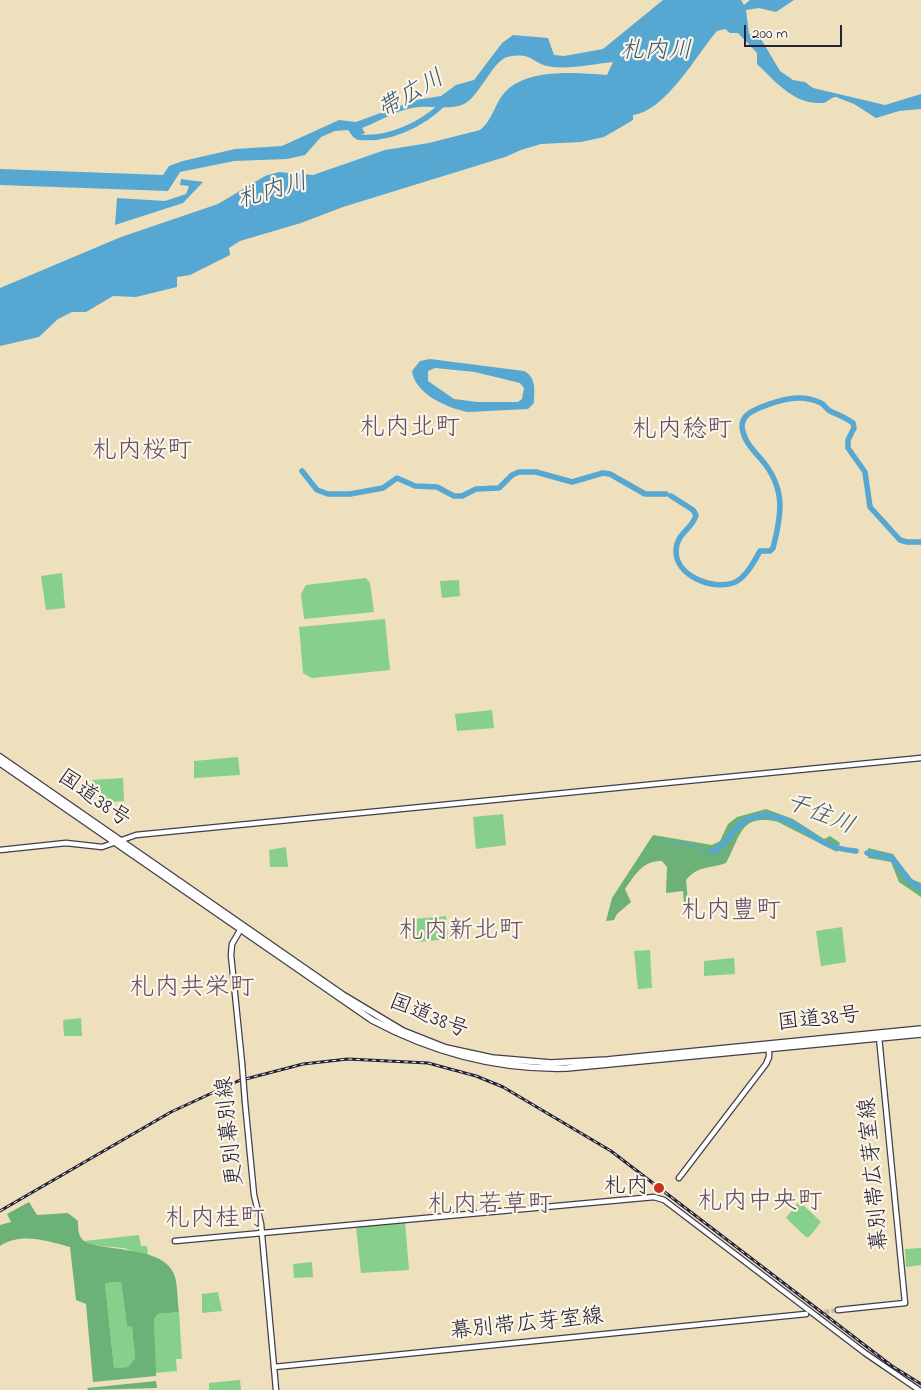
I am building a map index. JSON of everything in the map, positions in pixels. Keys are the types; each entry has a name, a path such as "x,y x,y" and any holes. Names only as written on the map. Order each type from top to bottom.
{"highway":[{"name":"国道38号","path":"0,756 116,842"},
{"name":"国道38号","path":"0,762 374,1016 431,1043 464,1052 513,1061 550,1063 921,1034"},
{"name":"国道38号","path":"879,1036 921,1029"}],"street":[{"path":"0,850 66,844 97,848 136,835 921,758"},
{"name":"更別幕別線","path":"242,928 232,944 231,955 254,1195 261,1232 274,1367"},
{"name":"幕別帯広芽室線","path":"838,1310 906,1303 879,1036"},
{"path":"679,1178 766,1064 769,1058 768,1046"},
{"path":"174,1241 654,1196 664,1200 865,1353 919,1390"},
{"name":"幕別帯広芽室線","path":"274,1367 806,1314"},
{"path":"274,1367 276,1390"}],"green space":[{"path":"62,573 65,608 46,610 41,576"},
{"path":"366,578 370,583 374,612 304,619 301,594 306,585"},
{"path":"459,580 460,596 442,598 440,581"},
{"path":"385,619 390,670 312,678 303,673 299,627"},
{"path":"492,710 494,728 457,731 455,714"},
{"path":"238,757 240,775 194,778 194,761"},
{"path":"123,778 124,801 111,802 92,789 92,780"},
{"path":"766,809 793,819 824,839 830,836 840,843 837,852 778,822 756,821 748,824 743,829 726,863 695,872 686,880 689,912 685,913 683,891 666,893 667,867 662,861 655,861 640,869 625,889 631,902 617,914 614,920 606,921 612,898 653,835 712,845 720,841 728,824 737,817"},
{"path":"503,814 506,845 476,849 473,817"},
{"path":"286,847 288,867 270,867 269,850"},
{"path":"868,848 893,854 911,879 921,883 921,897 899,882 891,862 868,858"},
{"path":"446,916 448,939 417,942 415,919"},
{"path":"842,927 846,962 821,966 816,931"},
{"path":"650,950 652,988 638,989 634,951"},
{"path":"734,958 735,974 704,976 704,961"},
{"path":"81,1018 82,1036 64,1036 63,1020"},
{"path":"799,1201 821,1222 809,1237 806,1237 786,1218"},
{"path":"29,1202 37,1215 68,1213 78,1221 78,1231 82,1239 89,1243 143,1253 156,1257 167,1264 175,1278 179,1312 158,1314 154,1319 156,1376 93,1382 86,1304 76,1300 70,1247 34,1239 17,1239 0,1246 0,1225 11,1222 7,1214","holes":["121,1282 127,1326 132,1327 135,1358 128,1367 114,1368 105,1283"]},
{"path":"405,1222 409,1270 361,1273 356,1227"},
{"path":"139,1235 141,1246 147,1246 148,1256 124,1248 90,1245 84,1241"},
{"path":"921,1248 921,1265 906,1267 905,1249"},
{"path":"312,1262 313,1277 294,1278 293,1264"},
{"path":"121,1282 127,1326 132,1327 135,1358 128,1367 114,1368 105,1283"},
{"path":"218,1292 222,1311 202,1313 202,1294"},
{"path":"179,1312 182,1359 176,1359 177,1371 155,1373 154,1319 158,1314"},
{"path":"240,1380 241,1390 209,1390 209,1383"},
{"path":"156,1381 157,1388 88,1390 87,1388"}],"water":[{"name":"札内川","path":"663,0 741,0 744,5 750,0 794,0 776,12 759,8 746,10 749,34 761,39 780,71 793,80 805,82 813,88 885,105 921,94 921,109 899,111 876,118 854,104 836,97 822,103 802,100 785,90 757,64 757,53 738,33 730,33 725,29 717,31 669,93 645,111 633,115 633,120 604,137 581,142 541,144 343,207 301,223 240,241 229,248 230,255 190,275 177,277 177,287 136,297 113,296 86,312 72,312 58,319 39,337 0,346 0,288 121,237 218,204 265,176 279,172 313,175 385,150 429,143 480,130 488,121 502,95 516,84 541,75 582,73 607,75 613,62 576,67 553,67 540,64 528,57 507,57 496,65 475,94 464,104 451,107 406,109 362,128 365,133 354,138 348,130 335,131 321,137 305,155 287,159 234,161 180,172 168,191 0,185 0,169 163,175 169,166 183,161 235,149 282,146 339,120 356,122 416,100 441,96 456,85 474,80 502,43 513,35 548,38 554,55 564,56 603,49"},
{"path":"181,179 203,182 183,203 115,225 117,198 165,201 186,194 189,186 180,185"},
{"path":"430,359 524,371 533,381 534,403 528,409 468,412 451,407 433,399 419,387 412,371 420,361","holes":["435,368 475,372 520,383 524,388 522,399 518,402 477,402 454,399 428,381 428,371"]}],"waterway":[{"name":"帯広川","path":"353,131 358,137 369,138 393,134 426,118 444,103"},
{"path":"671,496 693,510 696,515 677,545 676,551 682,568 688,574 706,583 725,585 737,581 749,570 760,551 770,551 773,548 780,513 780,502 775,480 747,441 742,427 743,420 750,413 767,405 782,400 805,398 821,403 829,410 853,423 854,428 848,440 848,448 865,472 870,507 900,540 921,542"},
{"path":"302,471 317,490 328,494 350,494 383,488 397,478 415,486 437,487 454,496 462,496 476,489 499,488 512,475 519,472 536,472 572,482 603,473 610,474 645,494 666,494"},
{"name":"千住川","path":"712,852 723,844 743,822 758,816 768,816 788,821 831,846 856,851"},
{"name":"千住川","path":"662,842 678,842 712,852"},
{"name":"千住川","path":"867,853 892,858 910,881 921,889"}],"tunnel":[{"path":"812,1314 838,1310"}],"railway":[{"path":"0,1211 171,1112 238,1081 303,1064 348,1059 428,1063 476,1076 503,1087 611,1151 892,1366 921,1384"}],"place":[{"name":"札内","path":"659,1188"}],"district":[{"name":"札内北町","path":"410,430"},
{"name":"札内稔町","path":"682,432"},
{"name":"札内桜町","path":"142,453"},
{"name":"札内豊町","path":"731,913"},
{"name":"札内新北町","path":"461,933"},
{"name":"札内共栄町","path":"192,990"},
{"name":"札内中央町","path":"760,1204"},
{"name":"札内若草町","path":"490,1207"},
{"name":"札内桂町","path":"215,1221"}]}
